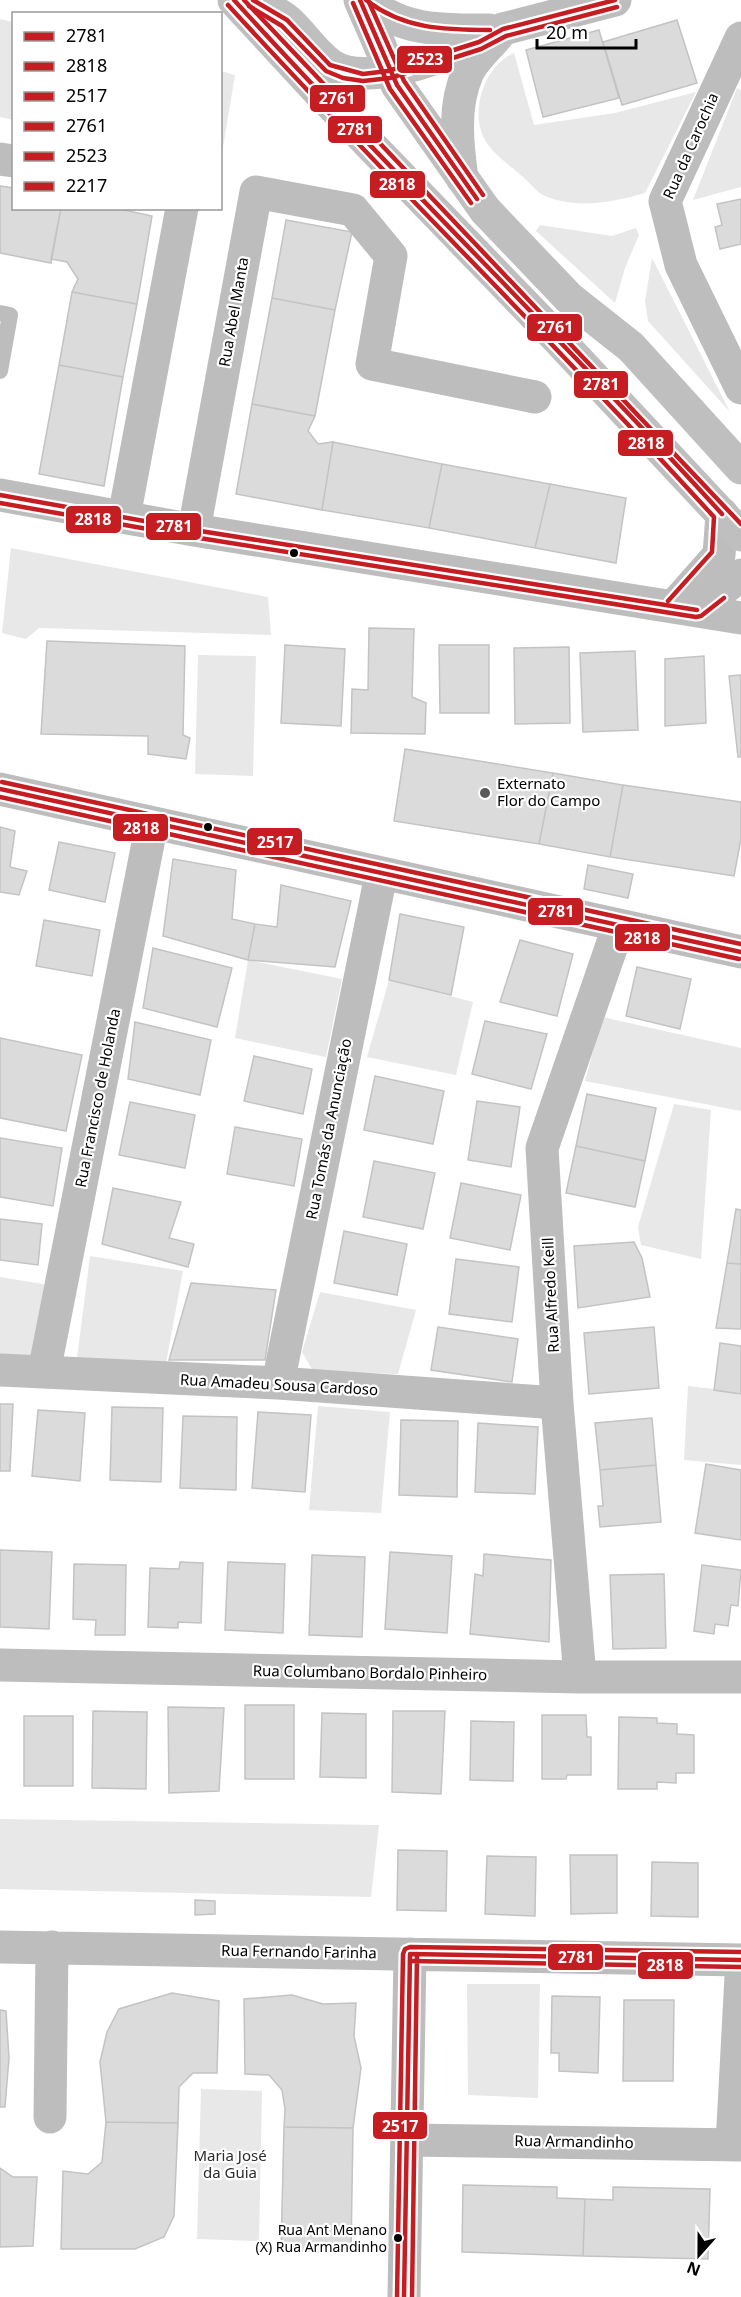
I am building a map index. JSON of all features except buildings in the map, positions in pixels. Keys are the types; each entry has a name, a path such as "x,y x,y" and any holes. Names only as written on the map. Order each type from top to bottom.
{"main road":[{"path":"234,0 320,93 554,334 731,525"},
{"path":"253,0 288,21 330,65 356,74 388,71 478,42 503,29"},
{"path":"360,0 388,71 413,112 485,210 569,298 631,348 741,468"},
{"path":"366,0 403,24 433,29 503,29"},
{"path":"462,180 456,135 465,83 469,69 503,29"}],"street":[{"path":"503,29 615,0"},
{"name":"Rua da Carochia","path":"741,38 665,201 681,265 741,388"},
{"name":"Rua Abel Manta","path":"194,530 256,192 353,210 392,255 372,364 535,397"},
{"path":"124,516 182,210"},
{"path":"0,495 194,530 741,618"},
{"path":"686,608 719,555 731,525"},
{"path":"686,608 741,575"},
{"path":"0,789 741,952"},
{"name":"Rua Francisco de Holanda","path":"44,1372 152,823"},
{"name":"Rua Tomás da Anunciação","path":"278,1383 381,874"},
{"name":"Rua Alfredo Keill","path":"580,1677 557,1403 542,1148 619,925"},
{"name":"Rua Amadeu Sousa Cardoso","path":"0,1370 278,1383 557,1403"},
{"name":"Rua Columbano Bordalo Pinheiro","path":"0,1665 580,1677 741,1677"},
{"name":"Rua Fernando Farinha","path":"0,1947 741,1960"},
{"path":"50,2117 52,1947"},
{"path":"404,2297 410,1954"},
{"path":"737,2145 741,1976"},
{"name":"Rua Armandinho","path":"407,2140 737,2145"}],"lane":[{"path":"0,313 10,315 0,371"}],"green space":[{"path":"0,19 12,22 12,120 0,117"},
{"path":"514,53 534,125 615,113 696,92 645,193 596,203 559,201 540,193 489,146 482,135 479,122 481,94 494,69"},
{"path":"222,72 235,75 222,153"},
{"path":"737,88 741,90 741,187 693,200"},
{"path":"540,225 612,236 636,228 639,235 625,268 615,303 536,231"},
{"path":"652,258 730,412 648,321 645,301"},
{"path":"11,548 268,597 271,635 39,628 26,639 2,633"},
{"path":"198,655 256,656 253,776 195,774"},
{"path":"248,960 342,979 326,1057 235,1038"},
{"path":"389,980 473,1002 456,1075 367,1057"},
{"path":"602,1017 741,1048 741,1111 585,1081"},
{"path":"674,1104 711,1110 701,1259 641,1245 638,1227"},
{"path":"90,1256 183,1271 166,1363 77,1358"},
{"path":"0,1277 49,1285 30,1362 0,1360"},
{"path":"320,1292 416,1310 398,1374 313,1371 302,1352"},
{"path":"688,1386 741,1392 741,1465 684,1460"},
{"path":"318,1406 390,1412 381,1513 309,1510"},
{"path":"0,1819 379,1825 371,1897 0,1889"},
{"path":"467,1984 540,1984 538,2098 468,2095"},
{"name":"Maria José da Guia","path":"201,2089 262,2091 259,2241 197,2239"}],"transit line":[{"name":"2781","path":"234,0 722,514"},
{"name":"2761","path":"244,0 741,524"},
{"name":"2523","path":"253,0 287,20 330,65 363,74 388,71 479,42 503,29 615,0"},
{"name":"2781","path":"360,0 397,85 477,199"},
{"name":"2523","path":"366,0 395,17 425,26 490,30"},
{"name":"2761","path":"368,0 404,81 483,195"},
{"name":"2818","path":"353,3 390,89 471,203"},
{"name":"2818","path":"228,5 714,517 712,552 668,601"},
{"name":"2217","path":"249,6 282,26 326,71 343,78 363,81 390,78 481,49 506,36 617,7"},
{"name":"2781","path":"0,495 194,530 697,610"},
{"name":"2818","path":"0,503 193,537 696,617 701,616 724,598"},
{"name":"2517","path":"2,782 741,944"},
{"name":"2781","path":"0,789 741,952"},
{"name":"2818","path":"0,797 739,959"},
{"name":"2517","path":"397,2297 403,1954 405,1949 410,1947 741,1952"},
{"name":"2781","path":"410,1954 741,1960"},
{"name":"2781","path":"404,2297 410,1954"},
{"name":"2818","path":"412,2297 417,1954"},
{"name":"2818","path":"410,1961 741,1967"}],"place":[{"name":"Externato Flor do Campo","path":"485,793"},
{"name":"Rua Ant Menano (X) Rua Armandinho","path":"398,2238"}]}
